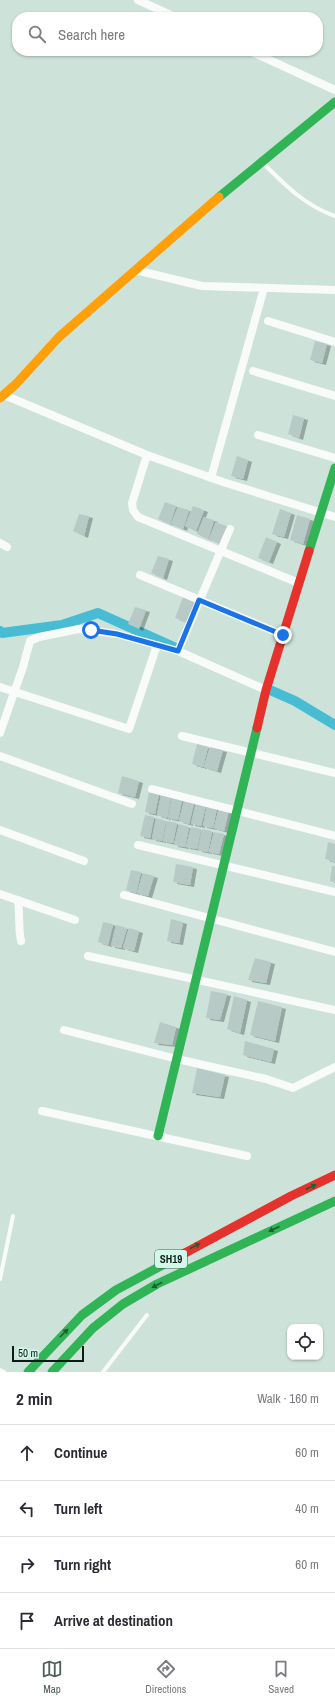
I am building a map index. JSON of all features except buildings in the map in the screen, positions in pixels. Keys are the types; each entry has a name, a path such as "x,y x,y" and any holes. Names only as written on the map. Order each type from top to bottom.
{"street":[{"path":"138,0 164,12"},
{"path":"261,56 335,90"},
{"path":"2,396 16,386 50,344 262,161 335,102"},
{"path":"135,270 202,286 335,290"},
{"path":"211,478 264,288"},
{"path":"268,321 335,342"},
{"path":"253,371 335,396"},
{"path":"2,396 147,456 335,517"},
{"path":"258,435 335,458"},
{"path":"147,456 132,503 133,510 138,517 299,583"},
{"path":"158,1136 266,690 335,468"},
{"path":"178,651 230,529"},
{"path":"140,575 283,635"},
{"path":"0,733 13,692 23,667 30,641 39,637 79,628 117,634 178,651 266,690"},
{"path":"0,687 129,728 157,645"},
{"path":"182,736 335,773"},
{"path":"0,756 132,804"},
{"path":"152,789 335,836"},
{"path":"0,830 84,861"},
{"path":"138,846 335,892"},
{"path":"0,894 74,920"},
{"path":"124,895 335,952"},
{"path":"18,900 20,910 18,928 21,941"},
{"path":"88,956 335,1010"},
{"path":"64,1030 177,1059 266,1079 293,1088 335,1067"},
{"path":"42,1111 247,1156"},
{"name":"SH19","path":"28,1372 82,1315 116,1290 291,1196 335,1175"},
{"name":"SH19","path":"52,1372 93,1328 123,1304 157,1284 335,1201"}],"lane":[{"path":"262,161 289,189 300,198 335,216"},
{"path":"0,1279 13,1216"},
{"path":"103,1372 147,1315"},
{"path":"0,1370 4,1372"}],"waterway":[{"path":"0,631 2,633 62,625 98,613 176,648"},
{"path":"270,690 295,701 335,725"}],"traffic: fast":[{"path":"219,197 335,102"},
{"path":"309,551 335,468"},
{"path":"158,1136 257,728"},
{"path":"52,1372 93,1328 123,1304 157,1284 335,1201"},
{"path":"28,1372 82,1315 116,1290 185,1253"}],"traffic: slow":[{"path":"0,398 16,384 59,337 219,197"}],"traffic: jam":[{"path":"257,728 266,690 309,551"},
{"path":"185,1253 291,1196 335,1175"}],"route":[{"path":"91,630 117,634 178,651 199,600 283,635"}]}
